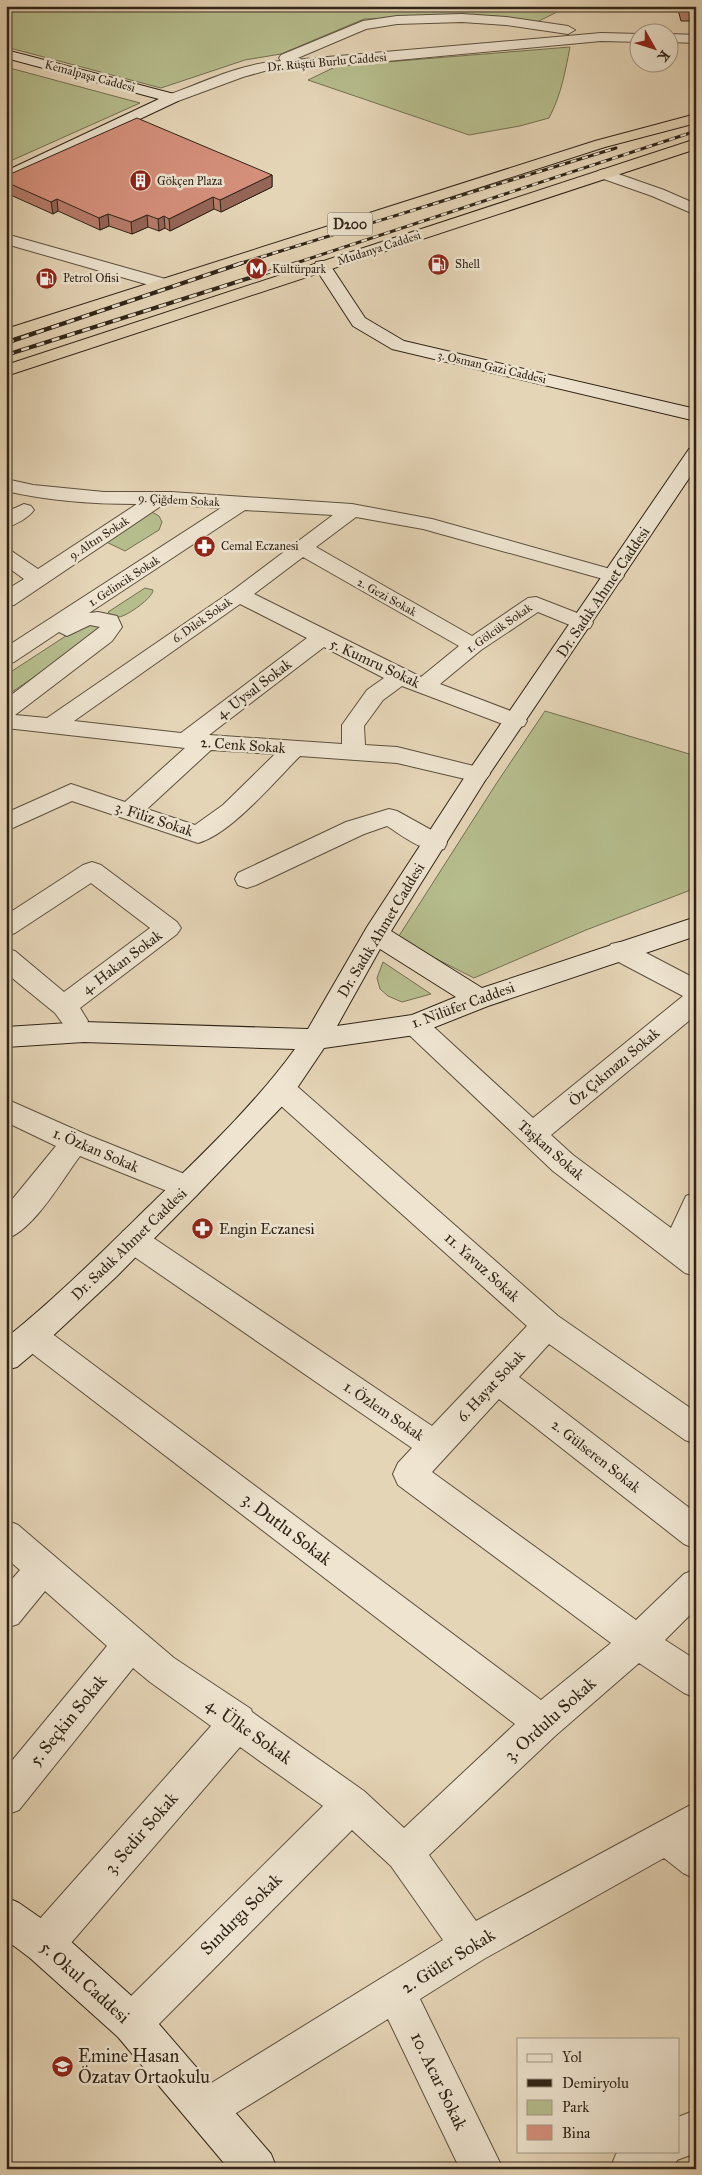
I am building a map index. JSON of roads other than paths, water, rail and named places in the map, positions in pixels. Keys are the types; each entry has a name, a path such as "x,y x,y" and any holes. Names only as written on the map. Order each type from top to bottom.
{"highway":[{"name":"D200","path":"6,335 600,144 696,118"},
{"name":"Mudanya Caddesi","path":"6,371 696,144"}],"street":[{"path":"268,66 363,25 397,20 462,18 506,21 601,37"},
{"name":"Dr. Rüştü Burlu Caddesi","path":"6,177 168,101 238,74 268,66 334,62 601,37 630,38"},
{"path":"680,38 696,38"},
{"name":"Kemalpaşa Caddesi","path":"6,54 168,101"},
{"name":"Kemalpaşa Caddesi","path":"6,62 168,101"},
{"path":"604,174 673,199 696,210"},
{"path":"6,239 163,284"},
{"name":"3. Osman Gazi Caddesi","path":"322,266 359,322 398,345 696,415"},
{"name":"Dr. Sadık Ahmet Caddesi","path":"6,1357 32,1336 133,1240 281,1089 316,1039 376,934 478,774 516,721 696,453"},
{"name":"9. Çiğdem Sokak","path":"6,485 33,492 104,498 160,498 352,510 425,524 614,576"},
{"name":"9. Altın Sokak","path":"6,600 160,498"},
{"name":"1. Gelincik Sokak","path":"6,657 241,504"},
{"path":"6,521 24,510"},
{"name":"6. Dilek Sokak","path":"50,727 239,595 352,510"},
{"name":"2. Gezi Sokak","path":"302,548 473,645"},
{"path":"6,556 37,578"},
{"name":"5. Kumru Sokak","path":"239,595 400,677 516,721"},
{"name":"1. Gölcük Sokak","path":"424,686 473,645 536,603 582,623"},
{"path":"6,667 71,626 89,618 100,617 109,621 111,627 104,636 6,710"},
{"name":"4. Uysal Sokak","path":"130,811 196,742 322,638"},
{"path":"354,752 353,725 375,695 400,677"},
{"name":"2. Cenk Sokak","path":"6,721 196,742 397,755 478,774"},
{"name":"3. Filiz Sokak","path":"34,809 71,792 198,835 231,811 295,748"},
{"path":"6,800 34,809"},
{"path":"6,823 34,809"},
{"path":"247,879 355,828 389,817 435,843"},
{"name":"4. Hakan Sokak","path":"6,926 92,871 168,928 64,1006"},
{"name":"1. Nilüfer Caddesi","path":"6,1037 84,1032 316,1039 415,1025 479,999 696,926"},
{"path":"376,934 479,999"},
{"path":"620,951 696,990"},
{"path":"6,958 64,1006 84,1032"},
{"name":"Öz Çıkmazı Sokak","path":"532,1135 696,1000"},
{"name":"Taşkan Sokak","path":"415,1025 563,1163 686,1257"},
{"name":"11. Yavuz Sokak","path":"281,1089 547,1325 696,1430"},
{"name":"1. Özkan Sokak","path":"6,1110 75,1142 187,1187"},
{"path":"6,1227 27,1205 75,1142"},
{"path":"686,1257 696,1204"},
{"name":"1. Özlem Sokak","path":"133,1240 435,1446 409,1474 638,1642 696,1681"},
{"name":"6. Hayat Sokak","path":"435,1446 547,1325"},
{"name":"3. Dutlu Sokak","path":"32,1336 542,1723"},
{"name":"2. Gülseren Sokak","path":"497,1379 696,1533"},
{"name":"4. Ülke Sokak","path":"6,1536 162,1670 238,1722 351,1804 404,1853 470,1945"},
{"path":"6,1612 43,1568"},
{"name":"3. Ordulu Sokak","path":"404,1853 542,1723 689,1598"},
{"name":"5. Seçkin Sokak","path":"6,1797 130,1644"},
{"name":"3. Sedir Sokak","path":"44,1944 238,1722"},
{"name":"Sındırgı Sokak","path":"132,2023 351,1804"},
{"path":"682,1828 696,1860"},
{"name":"2. Güler Sokak","path":"206,2109 396,1993 470,1945 682,1828"},
{"name":"5. Okul Caddesi","path":"7,1918 44,1944 132,2023 256,2169"},
{"name":"10. Acar Sokak","path":"396,1993 482,2169"},
{"path":"680,2139 696,2130"},
{"path":"631,2169 658,2152"}],"railway":[{"path":"293,264 696,131"},
{"path":"238,264 616,148"},
{"path":"6,343 242,263"},
{"path":"6,355 297,263"}],"place":[{"name":"Gökçen Plaza","path":"141,181"},
{"name":"Shell","path":"439,264"},
{"name":"Kültürpark","path":"256,269"},
{"name":"Petrol Ofisi","path":"47,278"},
{"name":"Cemal Eczanesi","path":"205,546"},
{"name":"Engin Eczanesi","path":"203,1229"},
{"name":"Emine Hasan Özatav Ortaokulu","path":"62,2066"}]}
